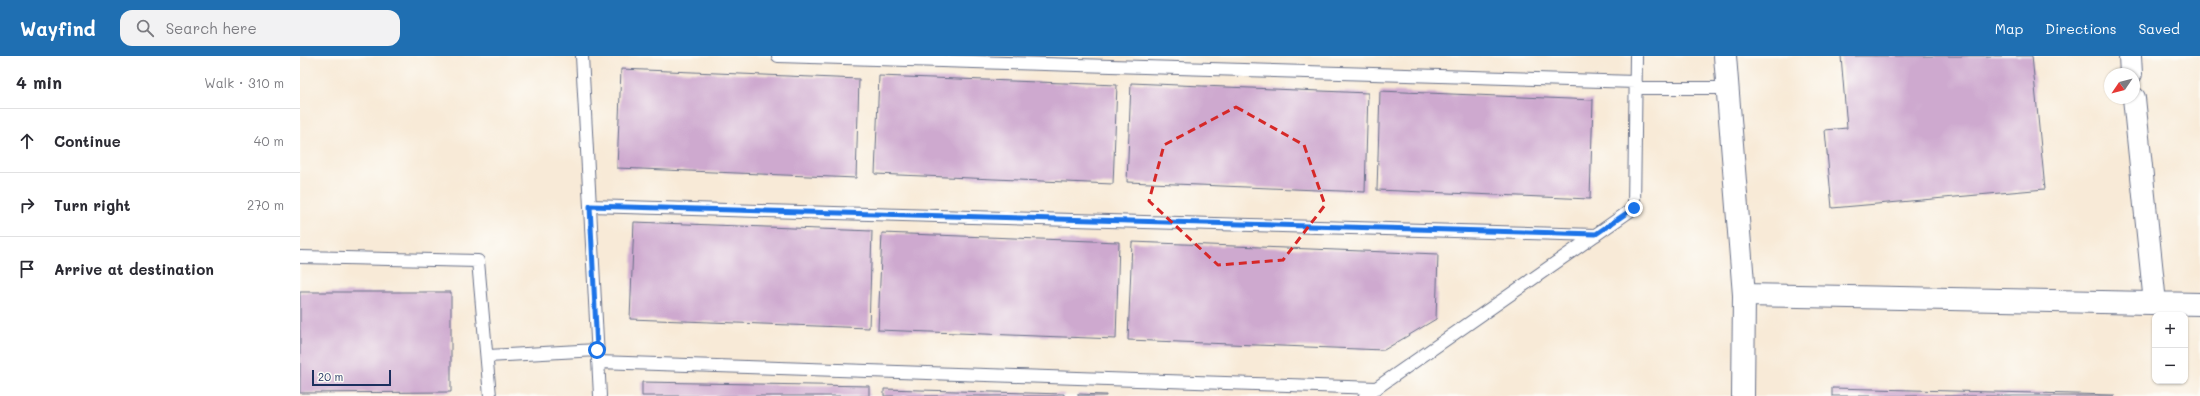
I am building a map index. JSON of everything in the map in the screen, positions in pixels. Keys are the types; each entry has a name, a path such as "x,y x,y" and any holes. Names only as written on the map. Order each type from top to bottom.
{"street":[{"path":"1725,56 1744,295 1743,396"},
{"path":"2130,56 2131,68"},
{"path":"2135,104 2155,303"},
{"path":"1744,295 2200,304"}],"lane":[{"path":"582,56 600,396"},
{"path":"778,56 1727,88"},
{"path":"1365,396 1634,208 1636,56"},
{"path":"590,206 1596,234"},
{"path":"300,257 478,261 488,356 490,396"},
{"path":"488,356 598,356 1377,388"}],"highlighted area":[{"path":"1236,107 1304,145 1325,205 1283,260 1218,265 1149,201 1164,145"}],"building":[{"path":"1841,56 2032,56 2045,189 1832,208 1825,130 1847,128"},
{"path":"621,69 859,79 856,178 617,168"},
{"path":"879,76 1117,85 1113,184 875,174"},
{"path":"1131,83 1368,93 1365,192 1127,182"},
{"path":"1380,91 1593,100 1590,199 1377,190"},
{"path":"634,222 872,231 869,328 630,319"},
{"path":"882,233 1119,242 1116,339 878,330"},
{"path":"1132,242 1438,254 1436,319 1384,350 1128,340"},
{"path":"300,292 451,292 451,392 300,393"},
{"path":"642,382 869,386 869,396 642,396"},
{"path":"1832,388 2114,395 2114,396 1832,396"},
{"path":"884,389 1064,394 1064,396 884,396"},
{"path":"1078,394 1106,395 1106,396 1078,396"}],"route":[{"path":"597,350 590,206 1596,234 1634,208"}]}
